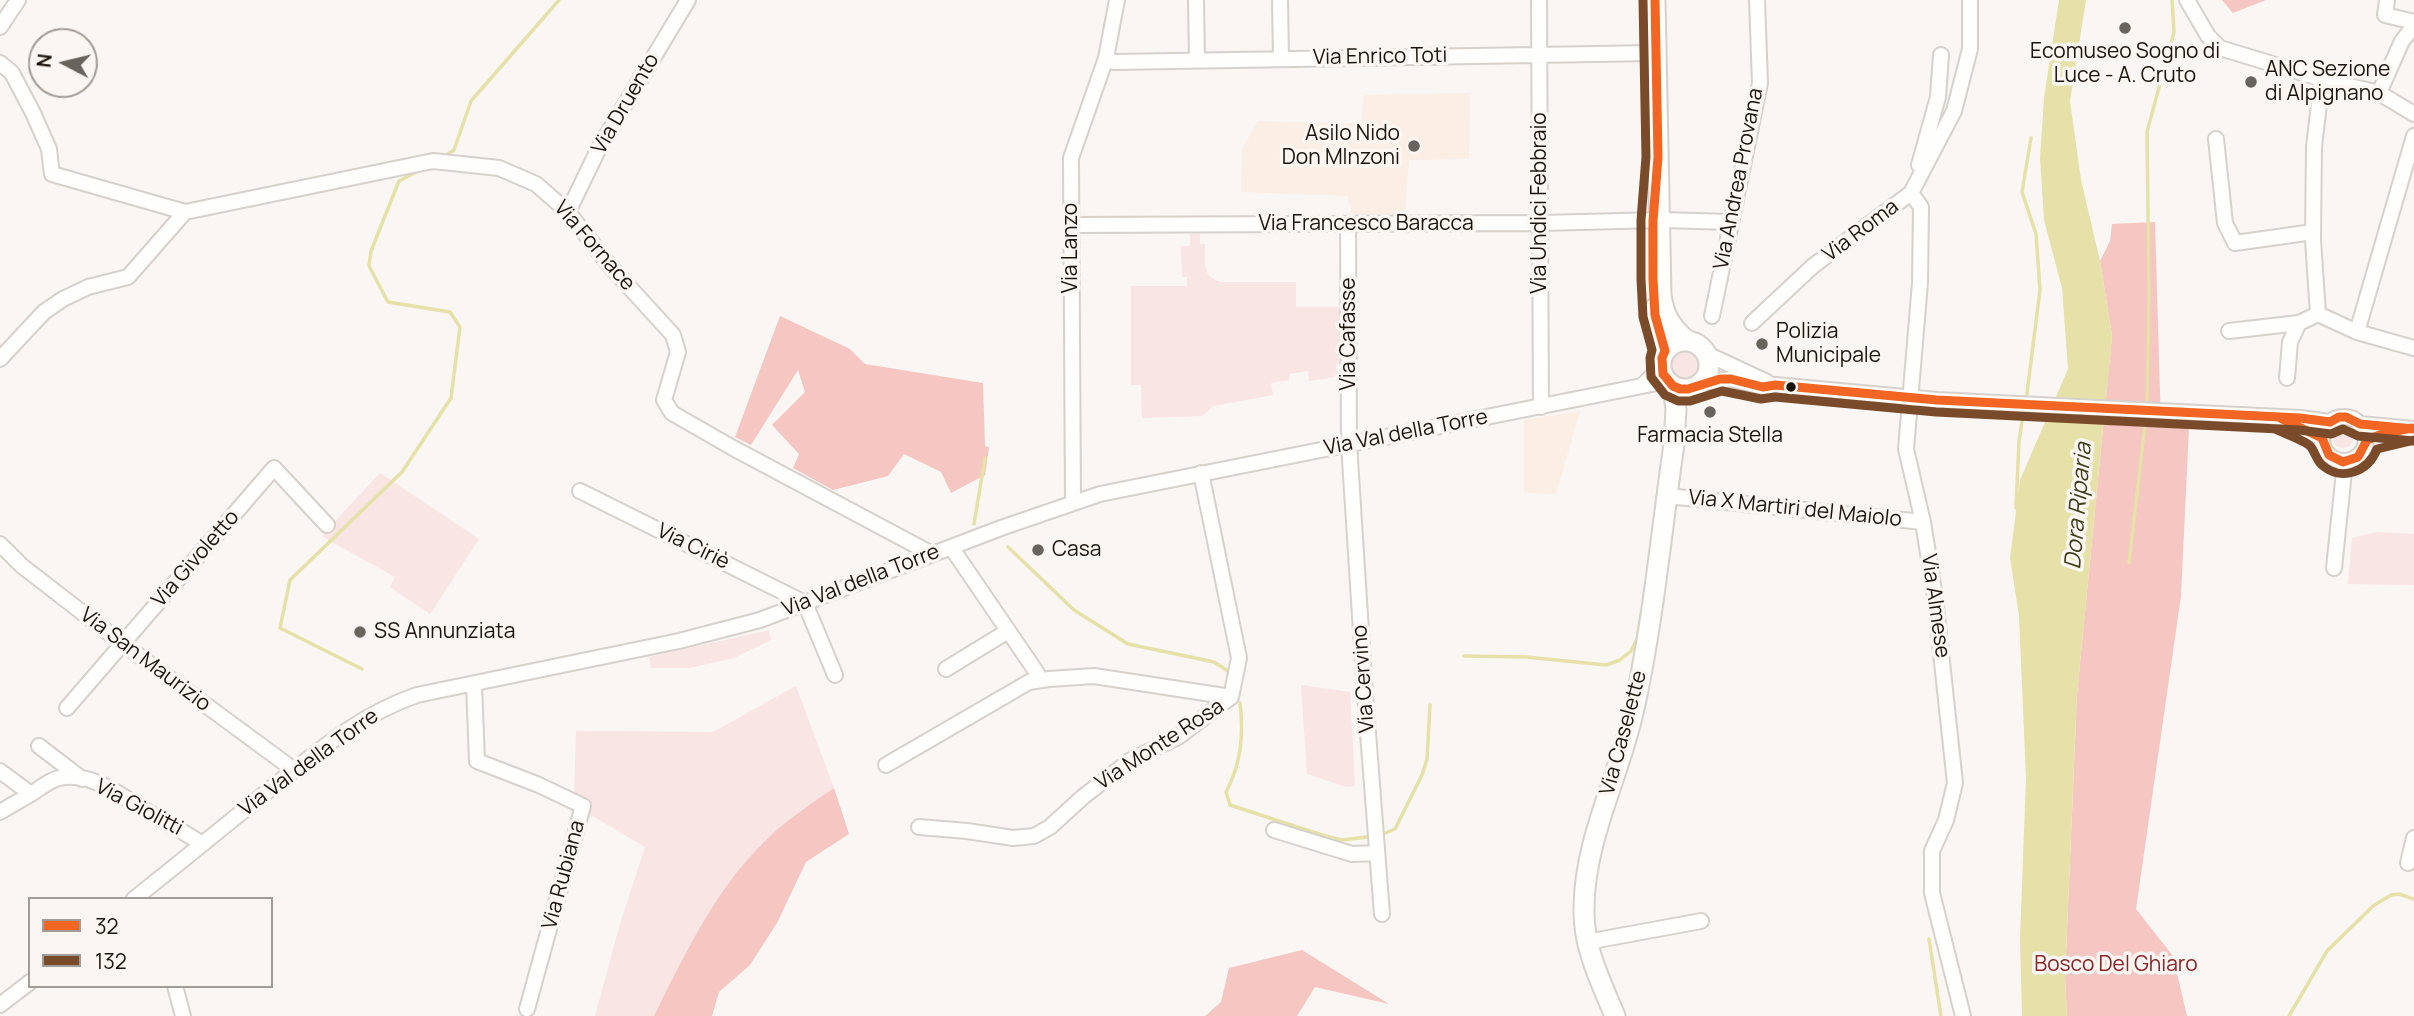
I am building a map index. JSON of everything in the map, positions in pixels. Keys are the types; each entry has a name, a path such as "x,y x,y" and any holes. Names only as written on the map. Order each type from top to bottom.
{"main road":[{"path":"1655,0 1657,220 1663,311 1669,322 1687,341 1702,347 1707,354 1709,369 1699,385 1680,389 1667,371 1679,342 1687,341"},
{"name":"Via Caselette","path":"1615,1016 1587,942 1584,910 1586,870 1633,712 1674,444 1676,409 1655,314 1657,220"},
{"name":"Via Caselette","path":"1674,444 1699,385"}],"street":[{"path":"0,27 18,0"},
{"name":"Via Druento","path":"568,212 599,148 688,0"},
{"name":"Via Lanzo","path":"1073,502 1072,151 1106,58 1117,0"},
{"path":"1196,0 1197,60"},
{"path":"1280,0 1281,59"},
{"name":"Via Undici Febbraio","path":"1539,0 1541,407"},
{"name":"Via Andrea Provana","path":"1712,316 1760,83 1757,0"},
{"name":"Via Roma","path":"1752,323 1813,266 1911,193 1954,111 1970,49 1970,0"},
{"path":"2187,0 2208,36 2220,48 2379,93 2414,114"},
{"path":"2379,93 2402,41 2414,24 2385,15 2387,0"},
{"name":"Via Enrico Toti","path":"1106,58 1114,62 1655,53"},
{"path":"1911,193 1938,97 1941,55"},
{"name":"Via Fornace","path":"0,63 12,73 38,125 49,149 52,174 185,212 433,160 499,168 536,184 568,212 610,265 673,335 678,352 664,400 672,413 932,554"},
{"path":"2318,314 2313,232 2314,147 2322,79"},
{"path":"2357,332 2414,136"},
{"path":"2216,139 2225,223 2235,243 2313,232"},
{"name":"Via Almese","path":"1911,193 1921,207 1920,284 1906,449 1923,522 1935,597 1955,783 1946,820 1932,851 1932,893 1963,1016"},
{"path":"0,359 44,312 63,299 88,287 128,277 185,212"},
{"name":"Via Francesco Baracca","path":"1071,225 1657,220 1731,222"},
{"name":"Via Cafasse","path":"1348,224 1349,444"},
{"path":"2318,314 2357,332 2414,348"},
{"path":"2228,331 2299,323 2318,314"},
{"path":"2287,378 2290,342 2299,323"},
{"path":"1707,354 1775,385"},
{"name":"Via Val della Torre","path":"151,893 202,844 294,770 366,717 392,703 417,695 679,641 760,620 1073,502 1133,486 1541,407 1644,384 1667,371"},
{"path":"1699,385 1731,379 1763,387 1775,385 1909,398 2330,422"},
{"path":"2360,424 2367,440 2357,457 2345,462 2326,452 2323,431 2330,422 2339,417 2346,417 2360,424 2411,428"},
{"path":"2282,418 2322,438"},
{"path":"2367,440 2411,428"},
{"name":"Via Cervino","path":"1349,444 1382,914"},
{"path":"2334,568 2345,462"},
{"name":"Via Givoletto","path":"67,708 274,468 327,525"},
{"name":"Via Monte Rosa","path":"919,827 1013,838 1034,836 1050,827 1084,796 1132,760 1178,737 1231,698 1239,658 1200,473"},
{"name":"Via Ciriè","path":"580,491 805,603"},
{"name":"Via X Martiri del Maiolo","path":"1667,496 1923,522"},
{"name":"Via San Maurizio","path":"0,544 22,566 122,644 294,770"},
{"path":"951,547 1037,673"},
{"path":"805,603 835,675"},
{"path":"946,669 1008,631"},
{"path":"886,765 1029,682 1094,676 1231,698"},
{"name":"Via Rubiana","path":"474,684 477,761 539,785 583,806 527,1009"},
{"path":"39,746 82,779"},
{"path":"0,771 31,794"},
{"name":"Via Giolitti","path":"0,812 52,780 64,777 82,779 112,790 202,844"},
{"path":"1274,830 1352,855 1377,853"},
{"path":"2408,863 2414,838"},
{"path":"1587,942 1700,921"},
{"path":"0,1005 28,984"},
{"path":"176,988 183,1016"}],"shaded area":[{"path":"1470,93 1469,159 1409,160 1405,214 1352,215 1348,196 1241,192 1242,149 1258,121 1361,124 1364,95"},
{"path":"1190,234 1200,234 1200,244 1205,244 1207,272 1220,282 1296,282 1296,307 1341,307 1341,364 1336,364 1336,377 1309,381 1308,371 1290,374 1289,380 1271,383 1273,395 1213,406 1202,416 1142,418 1141,385 1131,385 1131,286 1187,286 1187,277 1182,277 1181,246 1190,246"},
{"path":"1685,351 1691,352 1699,360 1699,372 1691,380 1685,381 1679,380 1671,372 1670,366 1671,360 1679,352"},
{"path":"1580,411 1556,494 1524,493 1524,420"},
{"path":"2343,428 2350,431 2353,438 2350,445 2343,448 2336,445 2333,438 2336,431"},
{"path":"380,473 479,539 430,614 390,587 395,577 323,537"},
{"path":"2376,532 2414,534 2414,585 2348,584 2352,538"},
{"path":"769,630 771,640 734,658 689,668 651,668 649,657"},
{"path":"1301,685 1350,692 1355,786 1346,787 1307,774"},
{"path":"796,686 834,788 791,818 761,844 693,940 654,1016 595,1016 620,924 645,847 589,814 592,803 574,794 576,731 713,732"}],"green space":[{"path":"2222,0 2266,0 2233,13"},
{"name":"Bosco Del Ghiaro","path":"2155,222 2161,426 2189,427 2181,596 2136,909 2173,956 2187,1016 2067,1016 2065,978 2077,694 2112,336 2100,261 2110,241 2112,224"},
{"path":"780,316 850,349 865,364 983,383 985,446 989,447 985,475 951,493 941,472 904,454 888,476 833,490 793,468 799,454 772,425 805,392 798,370 751,445 735,437"},
{"path":"834,788 849,834 806,862 777,923 750,965 719,992 712,1016 654,1016 701,926 729,883 779,828"},
{"path":"1302,950 1389,1004 1315,987 1297,1016 1205,1016 1221,1002 1229,968"}],"water":[{"name":"Dora Riparia","path":"2059,0 2086,0 2070,101 2081,180 2100,261 2112,336 2077,694 2065,978 2067,1016 2022,1016 2020,938 2026,778 2019,616 2010,558 2020,480 2068,369 2062,288 2044,220 2040,158 2044,98"}],"waterway":[{"path":"448,154 454,150 471,101 559,0"},
{"path":"2147,408 2147,132 2174,32 2172,0"},
{"path":"2026,401 2040,290 2036,234 2022,192 2031,138"},
{"path":"362,669 280,628 290,580 402,472 451,398 460,327 450,312 388,302 369,266 371,251 399,181 420,170"},
{"path":"2016,508 2019,441 2024,409"},
{"path":"2129,563 2146,416"},
{"path":"974,524 985,458"},
{"path":"1008,547 1074,610 1128,644 1214,662 1231,673"},
{"path":"1464,656 1526,657 1606,665 1620,660 1631,651 1637,639 1641,615"},
{"path":"1240,703 1240,749 1226,792 1230,805 1342,840 1367,837"},
{"path":"1383,834 1395,829 1422,775 1427,759 1430,705"},
{"path":"2289,1016 2327,951 2373,906 2391,895 2399,894 2414,899"},
{"path":"1929,939 1941,1016"}],"transit line":[{"name":"132","path":"1643,0 1646,157 1641,220 1643,317 1652,350 1651,377 1665,395 1678,401 1690,401 1722,391 1761,399 1775,397 1936,412 2299,430 2331,434 2343,429 2358,436 2413,441"},
{"name":"32","path":"1655,0 1658,157 1653,221 1653,279 1655,315 1665,351 1662,358 1663,374 1673,386 1688,389 1720,379 1731,379 1763,387 1775,385 1937,400 2300,418 2330,422 2346,417 2360,424 2414,429"},
{"name":"32","path":"2280,418 2322,438 2329,455 2343,462 2358,457 2367,440 2385,433 2412,428"},
{"name":"132","path":"2275,429 2307,444 2322,465 2337,473 2361,469 2377,449 2414,440"}],"place":[{"name":"Ecomuseo Sogno di Luce - A. Cruto","path":"2125,28"},
{"name":"ANC Sezione di Alpignano","path":"2251,82"},
{"name":"Asilo Nido Don MInzoni","path":"1414,146"},
{"name":"Polizia Municipale","path":"1762,344"},
{"name":"Farmacia Stella","path":"1710,412"},
{"name":"Casa","path":"1038,550"},
{"name":"SS Annunziata","path":"360,632"}]}
